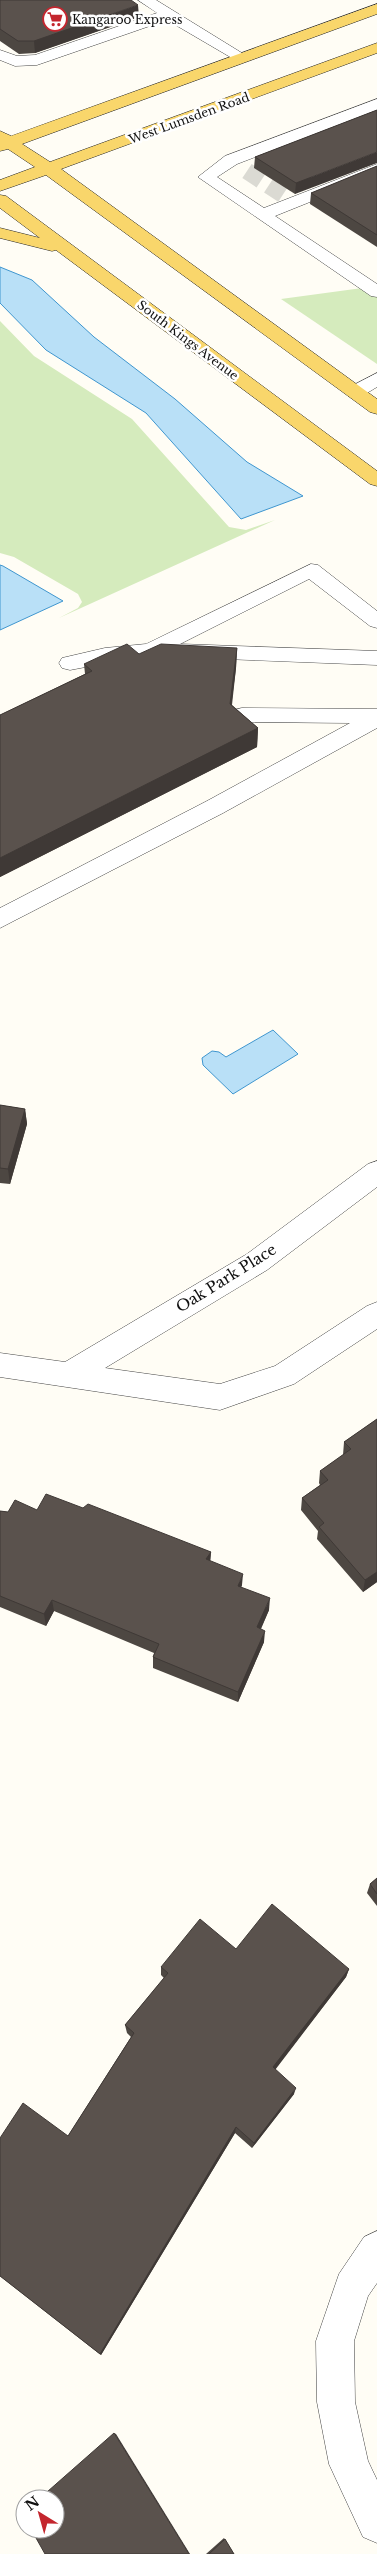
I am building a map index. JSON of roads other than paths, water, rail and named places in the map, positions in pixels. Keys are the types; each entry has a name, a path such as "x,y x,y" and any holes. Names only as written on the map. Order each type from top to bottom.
{"main road":[{"path":"3,141 377,9"},
{"name":"West Lumsden Road","path":"0,186 377,48"},
{"path":"3,141 48,169 377,408"},
{"name":"South Kings Avenue","path":"0,200 377,480"},
{"path":"0,233 26,237 68,251"}],"street":[{"path":"145,0 242,58"},
{"path":"0,55 15,61 37,60 169,14"},
{"path":"377,104 231,160 206,177 377,292"},
{"path":"347,116 364,125"},
{"path":"316,127 333,137"},
{"path":"288,138 305,148"},
{"path":"260,149 277,159"},
{"path":"231,160 247,171"},
{"path":"262,215 290,199 375,164"},
{"path":"355,392 377,379"},
{"path":"150,650 311,570 377,620"},
{"path":"70,663 99,654 150,650 256,651 377,658"},
{"path":"242,715 377,717"},
{"path":"0,919 216,807 377,717"},
{"name":"Oak Park Place","path":"68,1375 257,1262 377,1172"},
{"path":"0,1365 220,1397 284,1375 377,1314"},
{"path":"377,2250 352,2287 335,2341 336,2402 349,2464 377,2523"}],"water":[{"path":"0,267 32,280 94,337 175,399 247,462 303,496 241,519 146,413 46,350 0,303"},
{"path":"0,565 3,566 63,601 0,630"},
{"path":"273,1030 298,1054 233,1094 203,1065 202,1058 212,1051 219,1052 226,1057"}],"tunnel":[{"path":"247,171 285,196"}],"place":[{"name":"Kangaroo Express","path":"55,19"}]}
